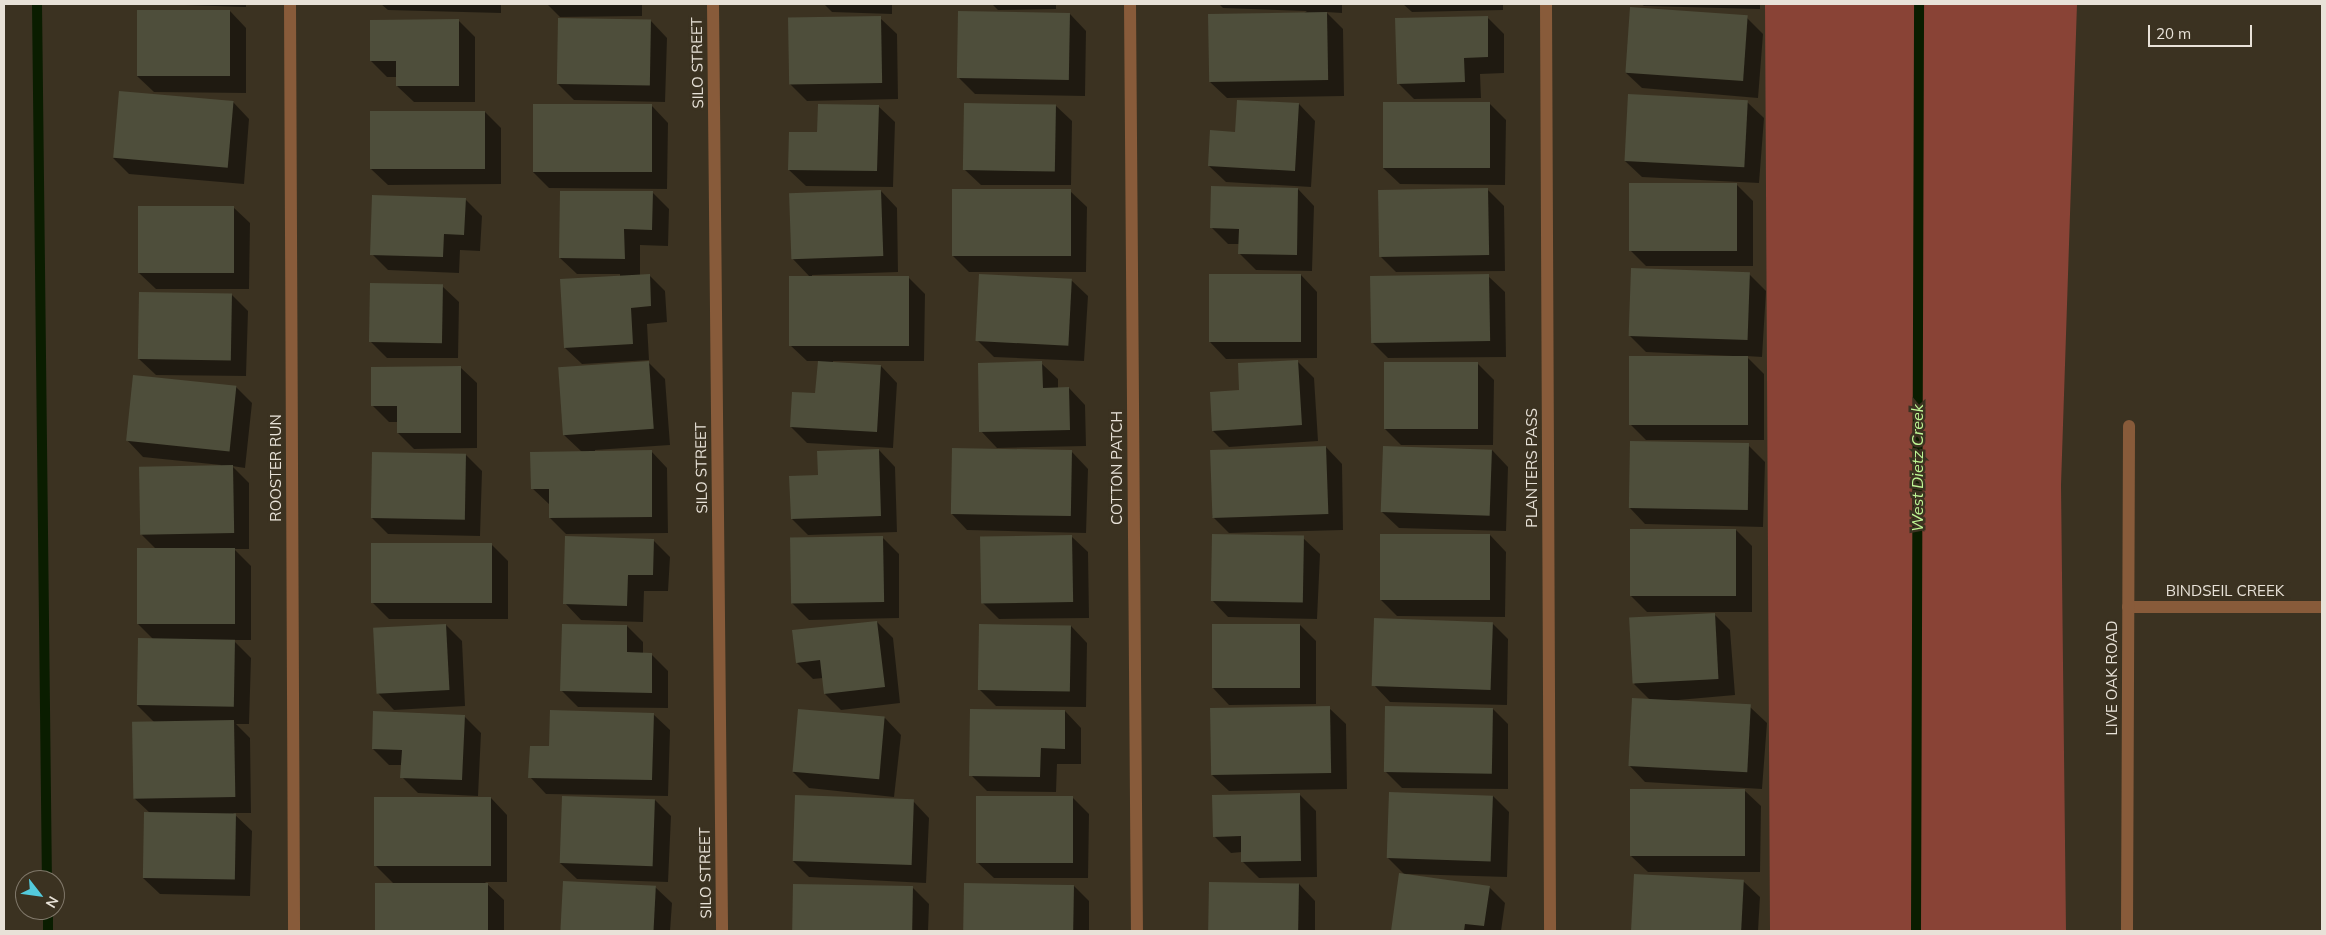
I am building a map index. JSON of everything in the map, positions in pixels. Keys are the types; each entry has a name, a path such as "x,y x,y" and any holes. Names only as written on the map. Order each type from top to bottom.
{"street":[{"name":"ROOSTER RUN","path":"290,4 294,931"},
{"name":"SILO STREET","path":"713,4 722,931"},
{"name":"COTTON PATCH","path":"1130,4 1137,931"},
{"name":"PLANTERS PASS","path":"1546,4 1550,931"},
{"name":"LIVE OAK ROAD","path":"2127,931 2129,426"},
{"name":"BINDSEIL CREEK","path":"2128,607 2322,607"}],"shaded area":[{"path":"1765,4 2077,4 2061,485 2066,931 1770,931"}],"building":[{"path":"1630,7 1748,15 1743,81 1625,73"},
{"path":"137,10 230,10 230,76 137,76"},
{"path":"958,11 1070,13 1069,80 957,78"},
{"path":"1327,12 1328,80 1209,82 1208,14"},
{"path":"881,16 882,83 789,85 788,18"},
{"path":"1488,16 1488,57 1464,58 1465,82 1397,84 1395,18"},
{"path":"558,18 651,20 650,86 557,84"},
{"path":"459,19 459,86 396,86 396,61 370,61 370,20"},
{"path":"119,91 234,101 228,168 113,158"},
{"path":"1628,94 1748,100 1744,167 1624,161"},
{"path":"1237,100 1299,103 1295,171 1208,166 1210,130 1235,132"},
{"path":"1383,102 1490,102 1490,168 1383,168"},
{"path":"964,103 1056,105 1055,172 963,170"},
{"path":"533,104 652,104 652,172 533,172"},
{"path":"818,104 879,105 877,171 788,170 789,132 817,132"},
{"path":"370,111 485,111 485,169 370,169"},
{"path":"1629,183 1737,183 1737,251 1629,251"},
{"path":"1211,186 1298,188 1297,255 1238,254 1239,229 1210,228"},
{"path":"1488,188 1489,255 1379,257 1378,190"},
{"path":"952,189 1071,189 1071,256 952,256"},
{"path":"881,190 883,256 791,259 789,193"},
{"path":"560,191 653,191 652,230 624,229 625,259 559,258"},
{"path":"372,195 466,198 464,235 444,234 443,257 370,255"},
{"path":"138,206 234,206 234,273 138,273"},
{"path":"1631,268 1750,272 1748,340 1629,336"},
{"path":"650,274 651,306 631,308 633,344 564,348 560,279"},
{"path":"979,274 1072,279 1068,346 975,341"},
{"path":"1209,274 1301,274 1301,342 1209,342"},
{"path":"1489,274 1490,341 1371,343 1370,276"},
{"path":"789,276 909,276 909,346 789,346"},
{"path":"370,283 443,284 442,343 369,342"},
{"path":"139,292 232,294 231,361 138,359"},
{"path":"1629,356 1748,356 1748,425 1629,425"},
{"path":"1298,360 1302,425 1212,431 1210,392 1239,390 1238,363"},
{"path":"649,361 654,429 563,435 558,367"},
{"path":"818,361 881,365 877,432 790,427 792,392 815,393"},
{"path":"1042,361 1043,388 1069,387 1070,430 979,432 978,363"},
{"path":"1384,362 1478,362 1478,429 1384,429"},
{"path":"461,366 461,433 397,433 397,406 371,406 371,367"},
{"path":"133,375 236,386 230,452 126,441"},
{"path":"1630,441 1749,443 1748,510 1629,508"},
{"path":"1326,446 1328,514 1212,518 1210,450"},
{"path":"1383,446 1492,450 1490,516 1381,512"},
{"path":"952,448 1072,450 1071,516 951,514"},
{"path":"879,449 881,516 791,519 789,476 818,475 817,451"},
{"path":"652,450 652,517 549,518 549,489 531,489 530,452"},
{"path":"372,452 466,454 465,520 371,518"},
{"path":"233,465 234,533 140,535 139,467"},
{"path":"1630,529 1736,529 1736,596 1630,596"},
{"path":"1212,534 1304,536 1303,603 1211,601"},
{"path":"1380,534 1490,534 1490,600 1380,600"},
{"path":"1072,535 1073,602 981,604 980,537"},
{"path":"565,536 654,539 653,575 628,575 627,606 563,604"},
{"path":"883,536 884,602 791,604 790,538"},
{"path":"371,543 492,543 492,603 371,603"},
{"path":"137,548 235,548 235,624 137,624"},
{"path":"1715,613 1718,679 1633,683 1629,618"},
{"path":"1374,618 1493,622 1491,690 1372,686"},
{"path":"877,621 885,687 824,694 820,660 796,663 792,630"},
{"path":"446,624 449,690 377,694 373,628"},
{"path":"562,624 627,625 627,652 652,653 652,693 560,691"},
{"path":"979,624 1071,626 1070,692 978,690"},
{"path":"1212,624 1300,624 1300,688 1212,688"},
{"path":"138,638 235,640 234,707 137,705"},
{"path":"1632,698 1751,704 1747,772 1628,766"},
{"path":"1330,706 1331,773 1211,775 1210,708"},
{"path":"1385,706 1493,708 1492,774 1384,772"},
{"path":"798,709 885,717 879,779 793,772"},
{"path":"970,709 1065,710 1065,749 1041,748 1040,777 969,776"},
{"path":"550,710 654,713 652,780 528,778 530,746 549,746"},
{"path":"373,711 465,715 462,780 400,778 402,750 372,749"},
{"path":"234,720 235,797 133,799 132,722"},
{"path":"1630,789 1745,789 1745,856 1630,856"},
{"path":"1389,792 1493,796 1491,862 1387,858"},
{"path":"1300,793 1301,861 1241,862 1241,836 1213,837 1212,795"},
{"path":"795,795 914,799 912,865 793,861"},
{"path":"562,796 655,799 653,866 560,863"},
{"path":"976,796 1073,796 1073,863 976,863"},
{"path":"374,797 491,797 491,866 374,866"},
{"path":"144,812 236,814 235,880 143,878"},
{"path":"1399,873 1490,886 1484,926 1465,924 1464,931 1391,931"},
{"path":"1634,874 1744,880 1741,931 1631,931"},
{"path":"563,881 656,886 654,931 560,931"},
{"path":"1209,882 1299,884 1298,931 1208,931"},
{"path":"375,883 488,883 488,931 375,931"},
{"path":"964,883 1074,885 1073,931 963,931"},
{"path":"793,884 913,886 912,931 792,931"}],"waterway":[{"path":"37,4 47,870"},
{"name":"West Dietz Creek","path":"1916,931 1919,4"},
{"path":"48,920 48,931"}]}
